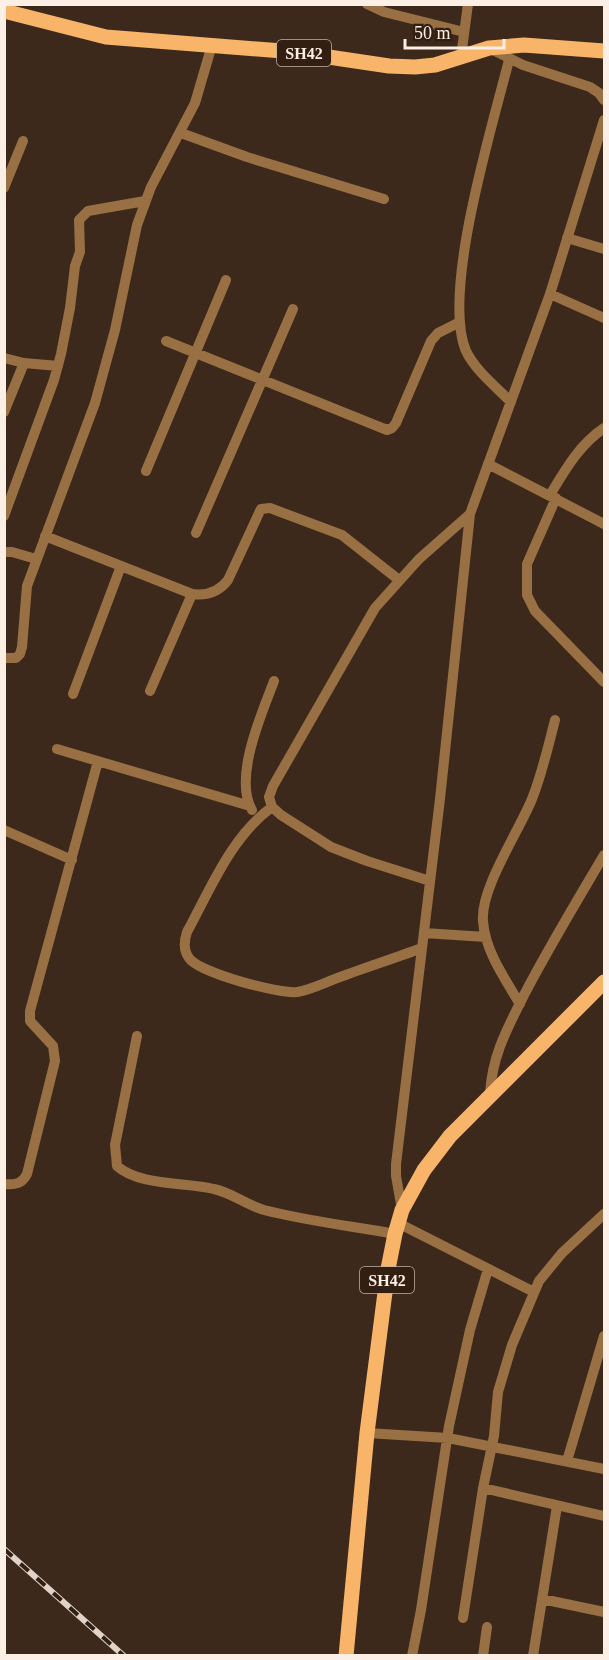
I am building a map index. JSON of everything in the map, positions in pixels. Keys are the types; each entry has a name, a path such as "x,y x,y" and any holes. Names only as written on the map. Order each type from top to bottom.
{"main road":[{"name":"SH42","path":"4,11 106,37 295,52 388,66 435,65 489,48 524,45 604,51"},
{"name":"SH42","path":"346,1656 367,1433 388,1269 398,1222 424,1170 450,1136 604,982"}],"street":[{"path":"367,4 384,12 464,32"},
{"path":"461,57 468,4"},
{"path":"4,658 16,658 22,647 27,586 102,378 145,201 195,103 212,45"},
{"path":"489,48 509,60 590,87 604,100"},
{"path":"509,60 470,220 460,290 460,322 462,340 471,360 511,402"},
{"path":"398,1222 396,1164 470,514 550,294 604,120"},
{"path":"181,133 247,157 384,199"},
{"path":"4,188 23,141"},
{"path":"4,516 58,366 70,308 75,266 80,252 80,220 88,211 145,201"},
{"path":"567,238 604,249"},
{"path":"146,471 226,280"},
{"path":"550,294 604,318"},
{"path":"196,533 264,381 293,309"},
{"path":"166,341 387,430 396,423 430,341 438,333 460,322"},
{"path":"4,358 24,363 58,366"},
{"path":"4,412 24,363"},
{"path":"604,428 584,444 571,460 553,497 527,564 527,594 535,611 604,682"},
{"path":"488,464 604,524"},
{"path":"45,536 192,594 207,595 225,584 259,513 265,508 278,510 342,535 399,580"},
{"path":"430,881 331,847 281,815 272,807 269,797 273,786 366,621 419,559 470,514"},
{"path":"4,552 36,559"},
{"path":"73,694 121,566"},
{"path":"150,691 192,594"},
{"path":"257,818 246,793 249,763 259,721 274,681"},
{"path":"520,1004 492,955 483,922 485,900 531,802 555,720"},
{"path":"57,749 250,806"},
{"path":"4,1184 17,1184 24,1180 27,1174 55,1061 55,1050 30,1021 30,1011 98,761"},
{"path":"272,807 257,818 233,849 187,932 184,941 185,949 195,963 208,971 257,986 293,992 422,948"},
{"path":"4,830 72,860"},
{"path":"490,1094 491,1076 500,1044 540,963 604,855"},
{"path":"424,933 486,937"},
{"path":"137,1036 115,1145 117,1166 122,1170 144,1178 212,1188 264,1210 398,1222 534,1292"},
{"path":"463,1618 483,1488 492,1446 500,1382 512,1345 534,1292 551,1264 604,1214"},
{"path":"412,1656 448,1438 470,1330 488,1269"},
{"path":"567,1461 604,1336"},
{"path":"367,1433 448,1438 604,1469"},
{"path":"483,1488 604,1516"},
{"path":"533,1656 557,1506"},
{"path":"542,1599 604,1612"},
{"path":"483,1656 487,1627"}],"railway":[{"path":"4,1549 124,1656"}]}
